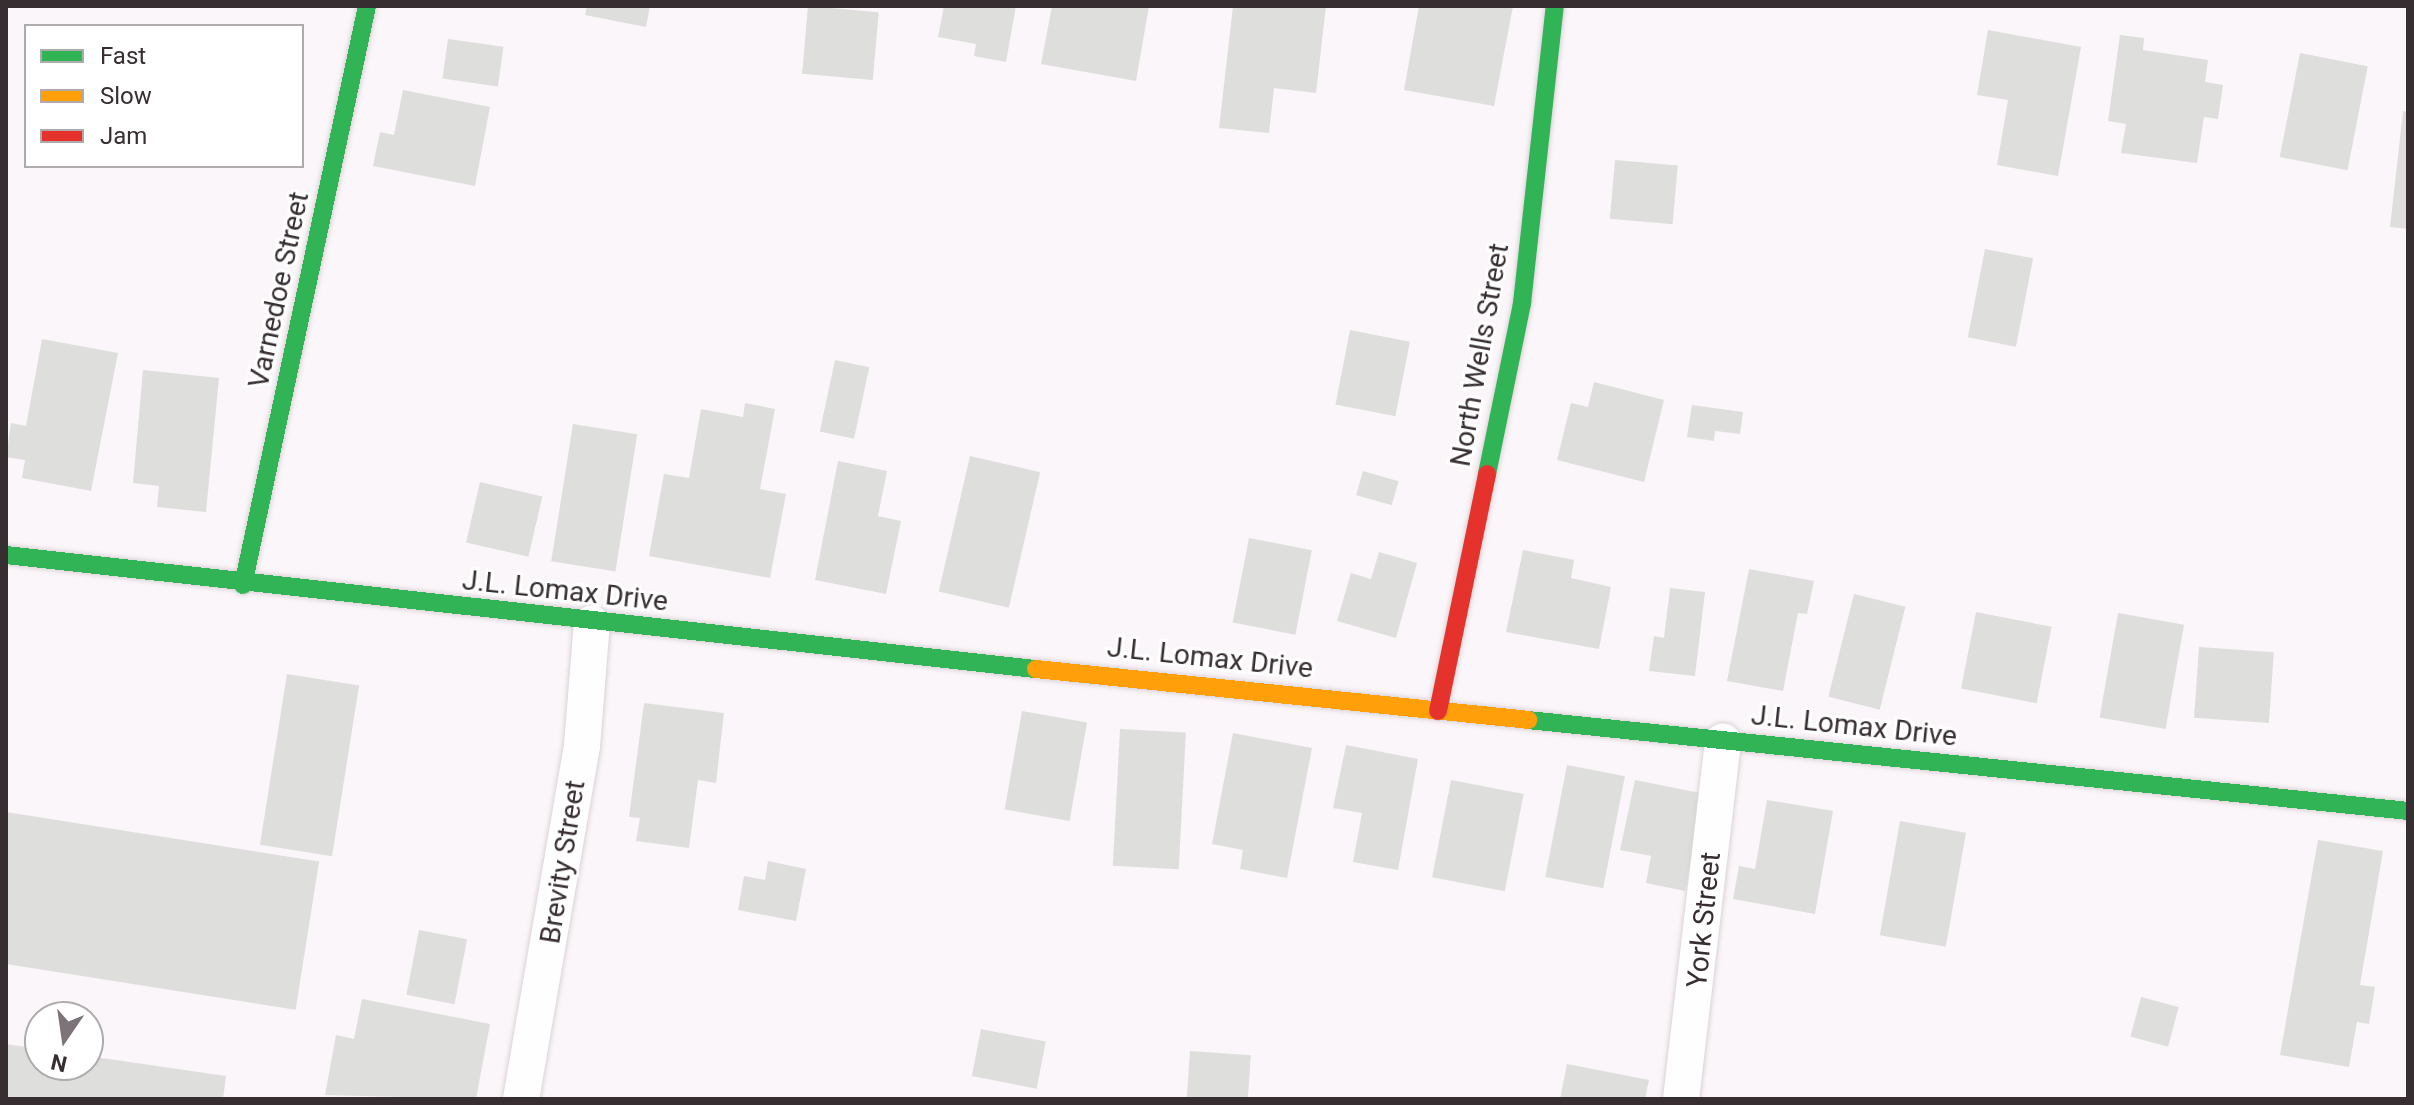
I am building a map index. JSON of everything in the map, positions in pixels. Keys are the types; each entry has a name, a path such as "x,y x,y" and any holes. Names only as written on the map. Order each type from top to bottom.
{"street":[{"name":"Varnedoe Street","path":"243,585 367,6"},
{"name":"North Wells Street","path":"1438,711 1522,303 1555,6"},
{"name":"J.L. Lomax Drive","path":"6,555 243,585 592,623 2408,811"},
{"name":"Brevity Street","path":"521,1099 582,746 592,623"},
{"name":"York Street","path":"1681,1099 1723,741"}],"building":[{"path":"587,6 650,6 646,27 585,15"},
{"path":"808,6 879,12 873,80 802,74"},
{"path":"944,6 1016,6 1006,62 974,56 976,44 938,37"},
{"path":"1052,6 1149,6 1136,81 1041,64"},
{"path":"1233,6 1326,6 1316,93 1274,88 1269,133 1219,128"},
{"path":"1419,6 1513,6 1494,106 1404,90"},
{"path":"1988,30 2081,47 2058,176 1997,165 2008,100 1977,95"},
{"path":"2120,35 2144,38 2143,50 2208,60 2205,82 2223,85 2218,119 2204,117 2197,163 2121,153 2126,124 2108,121"},
{"path":"448,39 503,47 498,86 442,79"},
{"path":"2300,53 2368,66 2348,170 2280,157"},
{"path":"403,90 490,107 475,186 373,166 380,132 394,135"},
{"path":"2403,111 2408,112 2408,229 2390,227"},
{"path":"1615,160 1678,165 1673,224 1610,219"},
{"path":"1985,249 2033,258 2016,347 1968,337"},
{"path":"1350,330 1410,342 1395,416 1335,405"},
{"path":"42,339 118,353 91,491 22,478 25,460 6,457 11,423 26,426"},
{"path":"835,360 869,367 854,439 820,431"},
{"path":"143,370 219,378 206,512 157,507 159,486 133,483"},
{"path":"1594,382 1664,400 1644,482 1557,460 1571,403 1588,407"},
{"path":"745,403 775,409 760,489 786,494 770,578 649,556 664,474 689,478 701,409 743,417"},
{"path":"1692,405 1743,412 1740,434 1715,431 1714,441 1687,437"},
{"path":"573,424 637,434 615,571 551,561"},
{"path":"970,456 1040,472 1009,608 939,591"},
{"path":"838,461 887,471 878,516 901,521 886,594 815,580"},
{"path":"1363,471 1399,481 1392,505 1356,495"},
{"path":"480,482 542,496 528,557 466,542"},
{"path":"1249,538 1312,550 1295,635 1233,622"},
{"path":"1523,550 1574,560 1571,578 1611,587 1599,649 1506,632"},
{"path":"1379,552 1417,563 1396,638 1337,621 1351,573 1371,579"},
{"path":"1749,569 1814,581 1807,614 1798,613 1783,691 1727,681"},
{"path":"1670,588 1705,592 1695,676 1649,671 1654,636 1664,638"},
{"path":"1854,594 1905,607 1880,710 1828,697"},
{"path":"1976,612 2052,627 2037,703 1961,689"},
{"path":"2118,613 2184,625 2166,729 2100,717"},
{"path":"2199,647 2274,652 2269,723 2194,718"},
{"path":"287,674 359,685 332,856 260,845"},
{"path":"644,703 724,713 716,783 698,780 689,848 636,841 640,818 629,817"},
{"path":"1022,711 1087,722 1070,821 1005,809"},
{"path":"1120,729 1186,732 1179,869 1113,866"},
{"path":"1233,733 1312,748 1287,878 1240,869 1243,850 1212,844"},
{"path":"1346,745 1418,759 1398,870 1353,862 1362,813 1333,808"},
{"path":"1567,765 1625,776 1603,888 1545,877"},
{"path":"1451,780 1524,794 1505,891 1432,877"},
{"path":"1635,780 1705,794 1685,891 1646,883 1651,856 1620,850"},
{"path":"1767,800 1833,811 1815,914 1733,899 1739,866 1755,869"},
{"path":"6,812 319,862 296,1010 6,964"},
{"path":"1900,821 1966,833 1946,947 1880,935"},
{"path":"2318,840 2383,851 2360,985 2375,987 2369,1024 2357,1022 2349,1067 2280,1055"},
{"path":"768,861 806,869 796,921 738,910 744,876 765,880"},
{"path":"419,930 467,939 455,1004 406,995"},
{"path":"2141,997 2179,1007 2168,1047 2130,1037"},
{"path":"362,999 490,1024 476,1099 325,1095 336,1035 354,1039"},
{"path":"981,1029 1046,1042 1037,1089 972,1076"},
{"path":"6,1044 24,1047 24,1081 104,1081 104,1058 226,1076 223,1099 6,1099"},
{"path":"1190,1051 1251,1055 1248,1099 1187,1097"},
{"path":"1567,1064 1649,1080 1645,1099 1560,1099"}],"traffic: fast":[{"path":"243,585 367,6"},
{"path":"1487,474 1522,303 1555,6"},
{"path":"6,555 1036,669"},
{"path":"1528,720 2408,811"}],"traffic: slow":[{"path":"1036,669 1528,720"}],"traffic: jam":[{"path":"1438,711 1487,474"}]}
